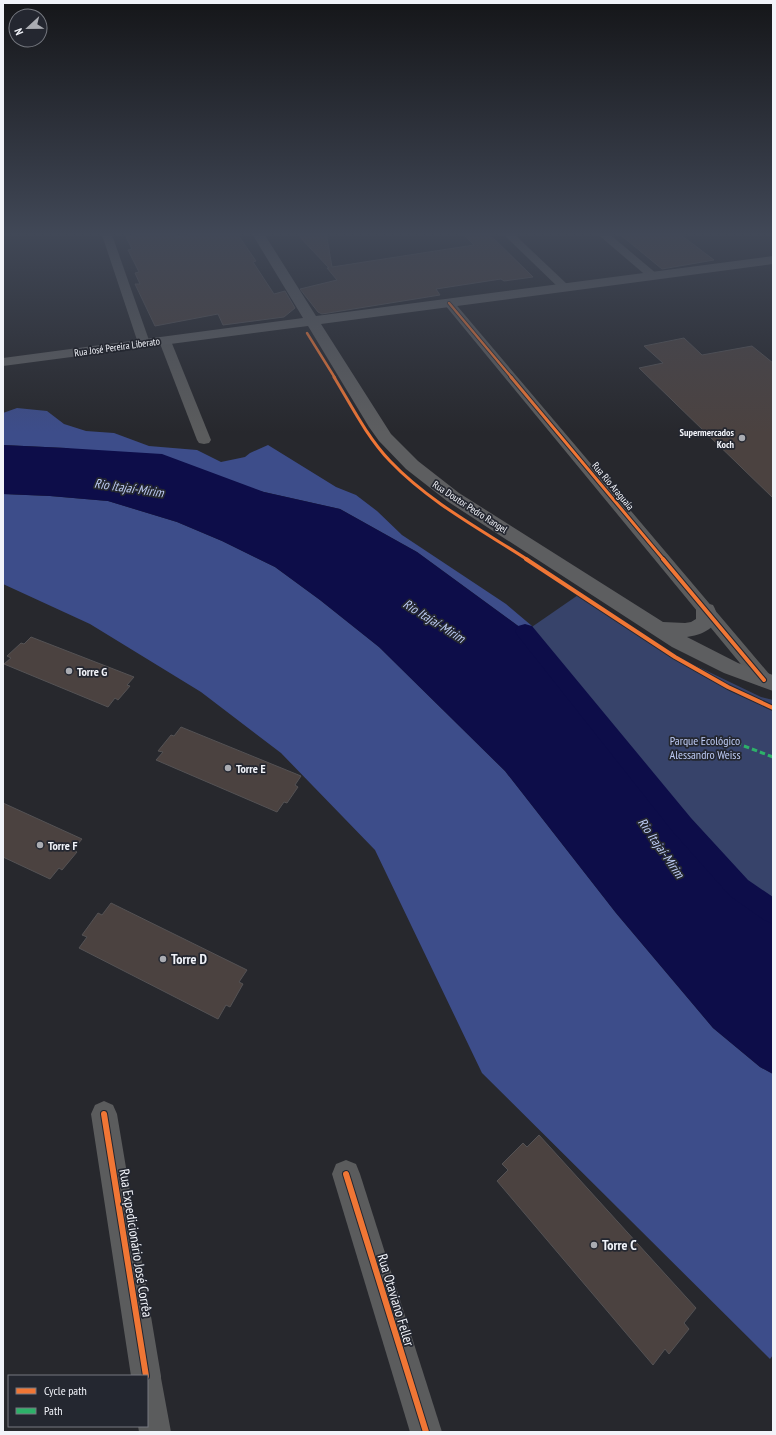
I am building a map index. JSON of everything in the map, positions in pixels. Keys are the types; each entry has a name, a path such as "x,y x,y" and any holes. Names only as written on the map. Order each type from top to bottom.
{"main road":[{"name":"Rua Doutor Pedro Rangel","path":"298,299 388,443 405,460 428,479 453,497 657,629 731,668 769,681"},
{"name":"Rua José Pereira Liberato","path":"3,362 480,299"},
{"path":"657,629 684,631 694,628 706,620 706,610"}],"street":[{"path":"129,299 144,343"},
{"name":"Rua Rio Araguaia","path":"449,303 706,610 769,681"},
{"path":"165,341 204,440"},
{"name":"Rua Expedicionário José Corrêa","path":"104,1114 146,1375"},
{"name":"Rua Otaviano Feller","path":"346,1174 426,1432"},
{"path":"148,1389 155,1432"}],"green space":[{"name":"Parque Ecológico Alessandro Weiss","path":"581,593 684,660 761,697 773,700 773,912 739,888 682,825 526,631"}],"shaded area":[{"path":"17,408 47,411 64,424 86,431 114,433 149,446 197,450 221,462 245,457 250,453 268,445 336,487 356,495 377,511 402,535 506,604 532,626 525,631 417,552 340,509 66,448 3,445 3,413"},
{"path":"3,494 108,501 177,522 222,541 275,567 320,600 379,647 505,771 616,913 713,1028 760,1067 773,1074 773,1355 770,1359 482,1073 375,850 281,753 201,692 90,624 3,584"}],"water":[{"name":"Rio Itajaí-Mirim","path":"3,445 162,454 264,492 340,509 417,552 525,631 682,825 739,888 773,912 773,1074 760,1067 713,1028 616,913 505,771 379,647 320,600 275,567 222,541 177,522 108,501 3,494"}],"building":[{"path":"142,299 290,299 295,308 284,317 223,325 218,314 155,326"},
{"path":"308,299 415,299 322,314 318,312"},
{"name":"Supermercados Koch","path":"684,338 702,355 752,346 773,363 773,498 639,368 663,363 644,346"},
{"name":"Torre G","path":"31,637 134,677 127,685 130,686 118,700 115,698 108,707 4,664 11,658 7,656 21,643 24,644"},
{"name":"Torre E","path":"181,727 301,776 295,785 298,787 287,803 284,802 277,812 156,760 163,752 158,751 171,735 174,736"},
{"name":"Torre F","path":"3,803 82,839 73,850 77,852 62,870 59,868 50,879 3,857"},
{"name":"Torre D","path":"111,903 247,970 239,982 243,984 230,1007 226,1005 218,1019 79,948 87,937 82,935 98,913 102,915"},
{"name":"Torre C","path":"539,1135 696,1308 684,1323 689,1329 669,1354 665,1349 653,1365 497,1181 508,1170 502,1164 523,1143 527,1147"}],"waterway":[{"path":"525,631 682,825 739,888 773,912"}],"marked path":[{"path":"736,743 773,757"}],"cycle path":[{"path":"449,303 764,680"},
{"path":"307,333 370,436 389,460 422,491 675,657 728,687 773,708"},
{"path":"104,1114 146,1375"},
{"path":"346,1174 426,1432"}],"place":[{"name":"Supermercados Koch","path":"742,438"},
{"name":"Torre G","path":"69,671"},
{"name":"Torre E","path":"228,768"},
{"name":"Torre F","path":"40,845"},
{"name":"Torre D","path":"163,959"},
{"name":"Torre C","path":"594,1245"}]}
